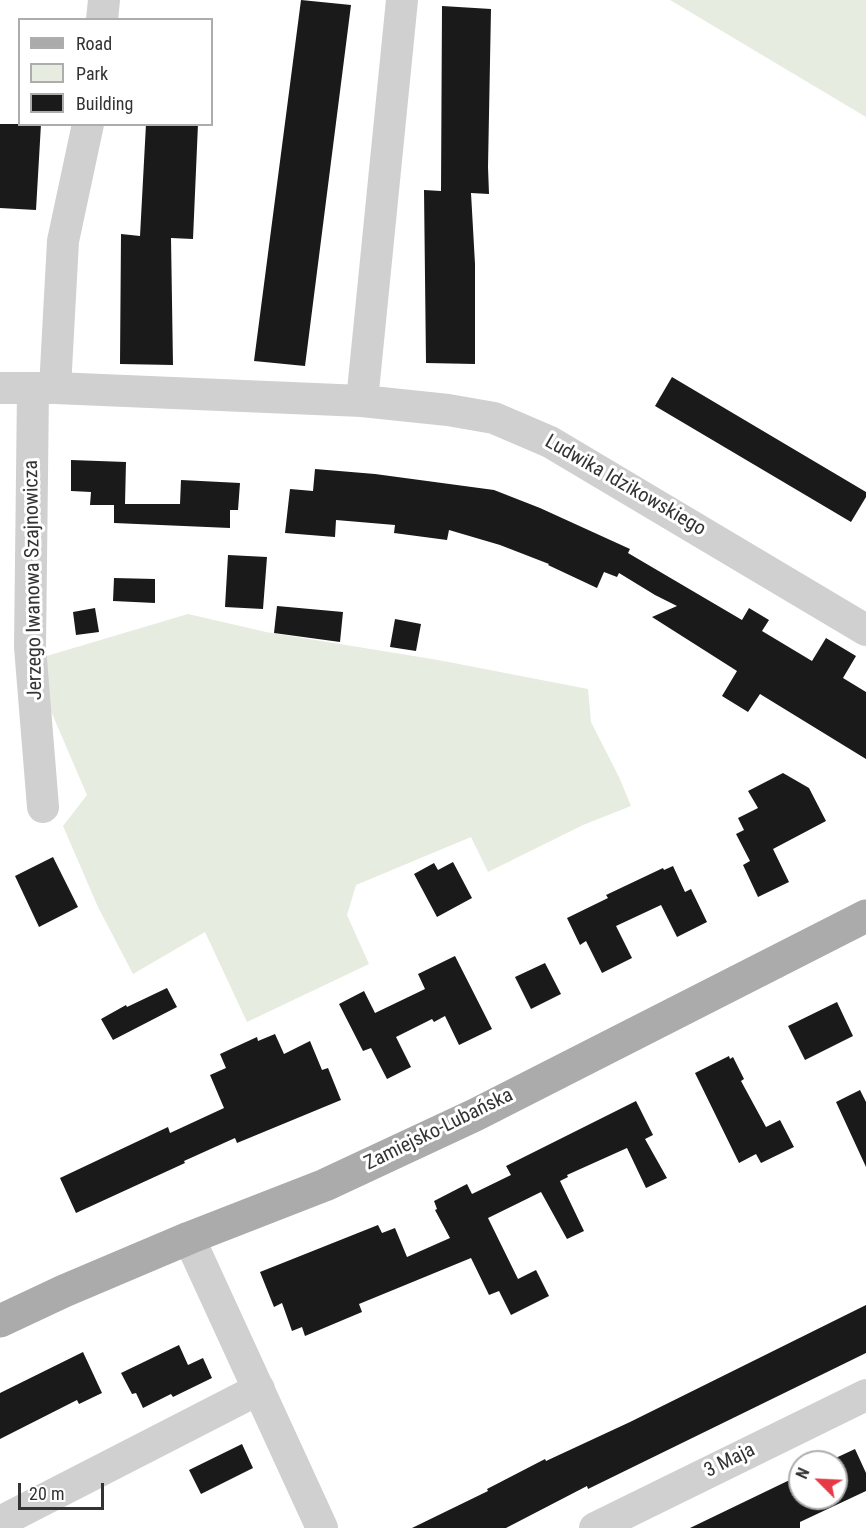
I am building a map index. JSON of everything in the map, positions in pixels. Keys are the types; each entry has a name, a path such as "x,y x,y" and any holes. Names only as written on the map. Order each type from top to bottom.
{"main road":[{"name":"Zamiejsko-Lubańska","path":"0,1321 189,1238 325,1185 475,1115 866,916"}],"street":[{"path":"102,18 104,0"},
{"path":"362,401 402,0"},
{"path":"44,389 63,241 88,126"},
{"name":"Ludwika Idzikowskiego","path":"0,388 362,401 448,410 494,418 550,441 866,630"},
{"name":"Jerzego Iwanowa Szajnowicza","path":"44,389 30,647 44,807"},
{"path":"189,1238 322,1528"},
{"path":"0,1522 259,1389"},
{"name":"3 Maja","path":"595,1528 866,1395"}],"green space":[{"path":"670,0 866,0 866,117"},
{"path":"188,614 266,632 438,660 588,689 591,722 631,806 583,825 488,872 471,837 356,885 347,915 369,964 247,1022 205,932 133,974 98,907 63,826 87,795 41,688 40,658"}],"building":[{"path":"301,0 351,5 305,366 254,361"},
{"path":"442,6 491,9 489,194 471,193 475,264 475,364 426,363 424,190 441,191"},
{"path":"0,124 41,126 36,210 0,208"},
{"path":"146,126 198,126 193,239 171,238 173,365 120,364 121,234 140,236"},
{"path":"672,377 866,492 866,497 851,522 655,406"},
{"path":"71,460 126,462 125,504 180,504 181,480 240,483 238,510 230,510 230,528 114,523 114,505 90,505 91,492 71,491"},
{"path":"315,469 375,474 494,490 630,549 628,553 742,620 749,608 769,620 762,631 812,661 826,638 856,656 843,678 866,692 866,759 760,694 748,712 722,696 737,671 652,617 677,606 619,573 617,577 604,572 597,588 549,564 500,545 449,530 447,540 394,533 395,525 336,520 335,537 285,533 290,489 313,491"},
{"path":"228,555 267,557 263,609 225,607"},
{"path":"114,578 155,579 155,603 113,601"},
{"path":"277,606 343,612 340,642 274,633"},
{"path":"95,608 99,632 76,635 73,612"},
{"path":"395,619 421,624 416,651 390,647"},
{"path":"783,773 809,788 826,821 773,849 789,882 758,897 743,865 750,861 736,834 744,830 738,818 758,808 748,791"},
{"path":"53,857 78,907 39,927 15,876"},
{"path":"453,862 472,898 437,917 414,874 434,863 438,870"},
{"path":"673,866 685,892 691,889 707,922 677,937 661,905 616,926 632,958 602,973 586,941 580,945 567,918 608,898 606,895 663,868 664,870"},
{"path":"455,956 492,1029 459,1045 445,1016 434,1022 432,1019 396,1037 411,1067 387,1079 371,1048 363,1051 339,1004 364,991 375,1013 425,989 418,974"},
{"path":"545,963 561,994 531,1009 515,977"},
{"path":"167,988 177,1007 113,1040 101,1019 126,1005 127,1007"},
{"path":"837,1002 853,1036 805,1060 788,1026"},
{"path":"275,1034 284,1054 310,1041 322,1070 328,1068 341,1100 237,1143 235,1138 76,1213 60,1178 168,1127 170,1133 224,1108 210,1075 226,1068 220,1054 257,1037 258,1041"},
{"path":"729,1056 730,1059 733,1057 744,1079 741,1081 766,1127 780,1120 794,1147 761,1163 756,1154 739,1163 695,1073"},
{"path":"860,1090 866,1102 866,1167 836,1102"},
{"path":"636,1101 653,1135 645,1139 667,1178 646,1188 627,1148 567,1175 568,1177 560,1181 584,1231 567,1239 541,1192 488,1218 518,1279 536,1270 549,1296 511,1315 499,1291 489,1295 471,1258 359,1304 362,1312 305,1336 302,1327 292,1331 282,1303 274,1307 260,1272 378,1225 382,1233 395,1228 407,1257 450,1238 435,1210 437,1209 434,1201 467,1184 472,1194 511,1175 506,1166"},
{"path":"866,1305 866,1353 588,1489 587,1486 506,1528 412,1528 488,1491 487,1489 545,1459 546,1461 630,1422"},
{"path":"179,1345 188,1365 203,1358 212,1378 173,1397 171,1394 143,1408 136,1393 132,1394 121,1373"},
{"path":"83,1352 102,1393 79,1404 77,1400 0,1439 0,1393"},
{"path":"242,1444 253,1468 201,1494 189,1470"},
{"path":"855,1449 866,1473 866,1491 848,1499 848,1452"},
{"path":"788,1481 788,1510 826,1510 800,1522 800,1528 690,1528"}]}
